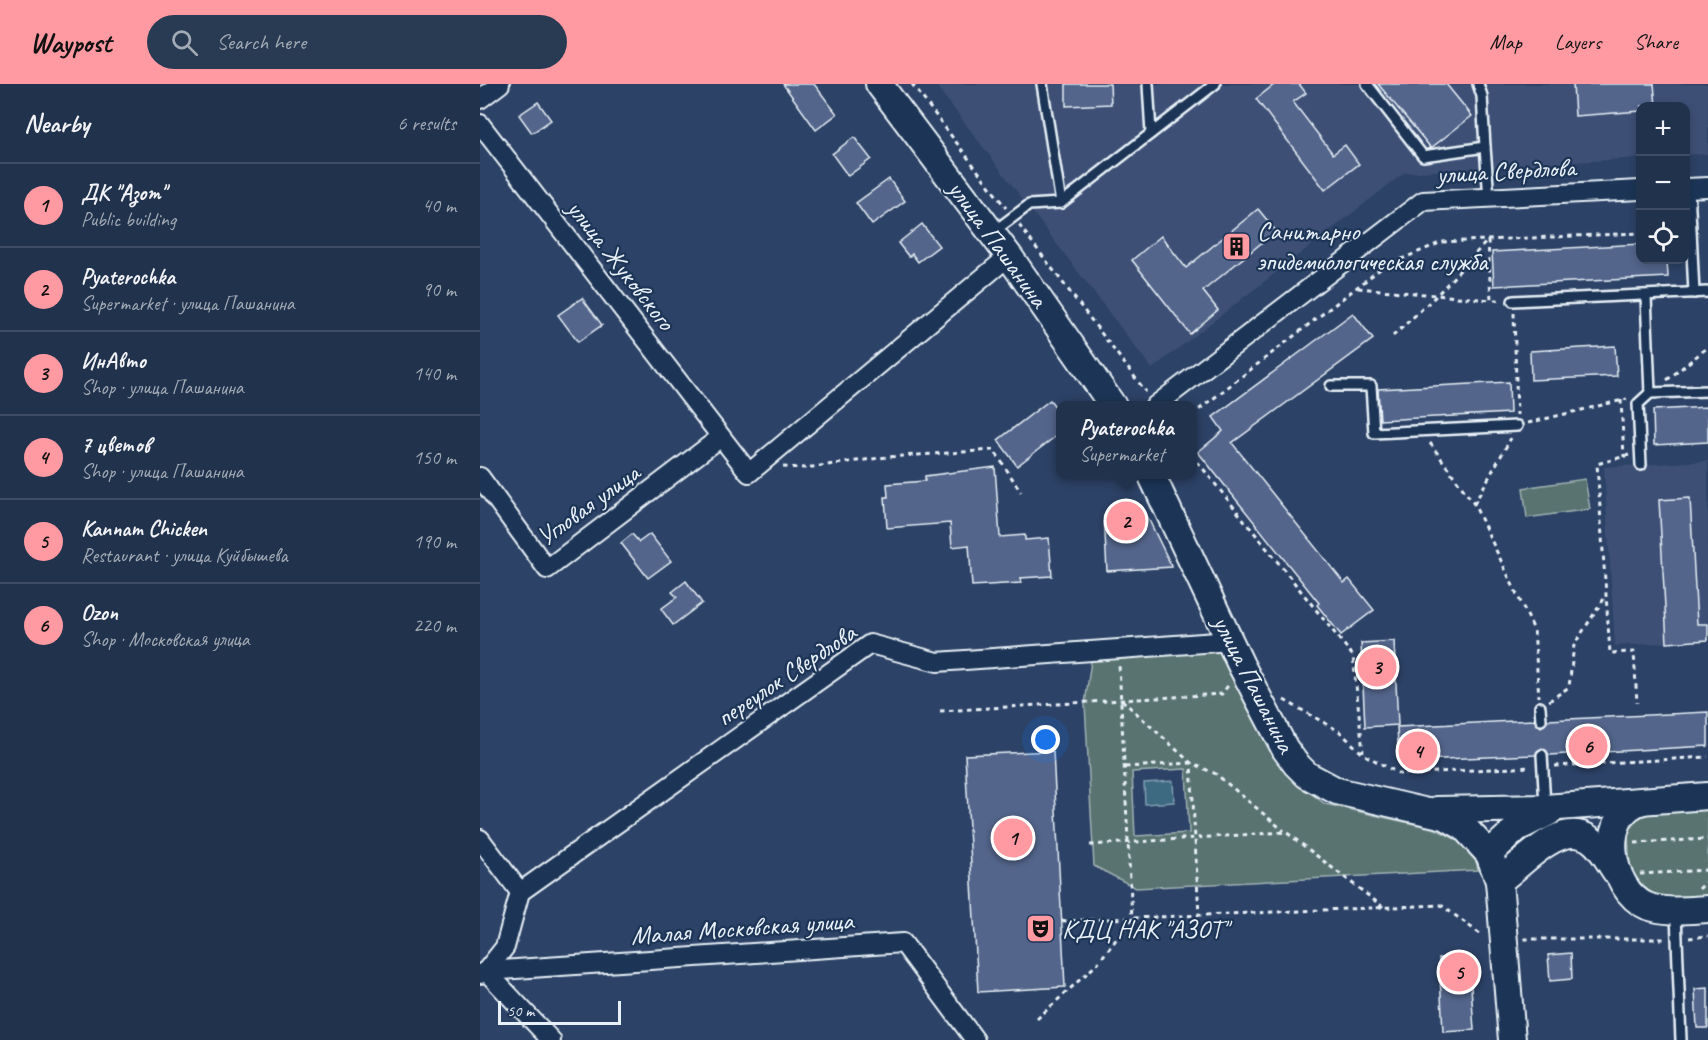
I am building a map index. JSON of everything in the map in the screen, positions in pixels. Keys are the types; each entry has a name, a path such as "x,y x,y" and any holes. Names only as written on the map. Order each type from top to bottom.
{"main road":[{"name":"улица Пашанина","path":"879,84 1009,256 1110,401"},
{"name":"улица Пашанина","path":"1153,479 1241,665 1285,749 1307,775 1337,791 1428,811"},
{"path":"1428,811 1551,809 1708,796"},
{"path":"1646,800 1630,804 1622,812 1616,825 1614,843 1635,898 1647,906 1676,910 1708,909"},
{"path":"1489,854 1517,828 1551,809"},
{"path":"1428,811 1444,816 1464,828 1489,854 1499,881 1512,1040"},
{"path":"1499,881 1537,849 1566,835 1589,837 1626,876"}],"street":[{"path":"480,99 500,84"},
{"name":"улица Жуковского","path":"480,124 750,473"},
{"path":"1690,188 1708,187"},
{"name":"улица Свердлова","path":"1160,401 1423,201 1636,190"},
{"path":"750,473 1009,256"},
{"name":"Угловая улица","path":"480,477 547,569 721,437"},
{"name":"переулок Свердлова","path":"520,892 870,644 937,662 1231,641"},
{"path":"480,839 520,892 505,947 483,972 551,1040"},
{"name":"Малая Московская улица","path":"483,972 903,943 975,1040"}],"lane":[{"path":"1042,84 1061,203"},
{"path":"1148,84 1151,133"},
{"path":"991,233 1029,205 1061,203 1215,84"},
{"path":"1366,84 1423,156 1485,147"},
{"path":"1478,84 1482,96 1489,198"},
{"path":"1688,210 1694,293"},
{"path":"1513,301 1708,292"},
{"path":"1646,296 1650,393"},
{"path":"1331,386 1371,386 1374,433 1517,426"},
{"path":"1641,465 1638,404 1650,393 1708,391"},
{"path":"1540,707 1541,720"},
{"path":"1542,755 1551,809"},
{"path":"1676,910 1681,1040"}],"path":[{"path":"912,84 1152,401"},
{"path":"1197,411 1383,267 1442,242 1636,233"},
{"path":"1393,336 1436,296 1488,240"},
{"path":"1488,240 1491,300"},
{"path":"1356,288 1513,301 1517,426 1474,504"},
{"path":"1517,426 1650,393 1708,347"},
{"path":"1621,400 1624,457"},
{"path":"1420,430 1474,504 1534,630 1540,707"},
{"path":"750,473 764,467 805,468 888,457 994,450 1021,492"},
{"path":"1637,703 1634,652 1610,653 1597,464 1641,452"},
{"path":"1197,461 1353,656 1363,754"},
{"path":"1540,707 1569,687 1574,645 1605,597"},
{"path":"1037,1019 1097,964 1132,919 1118,648"},
{"path":"940,711 1222,693 1241,665"},
{"path":"1279,697 1339,731 1363,754 1400,774"},
{"path":"1121,699 1191,763 1216,774 1384,908"},
{"path":"1125,767 1191,763"},
{"path":"1191,763 1199,916"},
{"path":"1090,844 1286,832"},
{"path":"1631,843 1708,839"},
{"path":"1626,876 1708,870"},
{"path":"1062,921 1441,905 1487,939"},
{"path":"1519,939 1676,939 1708,936"}],"shaded area":[{"path":"935,84 1708,84 1708,154 1690,155 1690,102 1636,102 1636,158 1404,173 1152,369"},
{"path":"1708,461 1708,640 1615,646 1604,467"},
{"path":"1173,781 1174,802 1145,804 1144,783"}],"green space":[{"path":"1585,479 1590,509 1527,518 1523,488"},
{"path":"1220,647 1296,782 1325,804 1436,829 1459,841 1476,861 1478,870 1136,888 1094,866 1085,704 1092,653","holes":["1186,769 1189,833 1135,836 1132,772"]},
{"path":"1708,808 1708,900 1659,902 1631,881 1627,820 1641,812"}],"building":[{"path":"783,84 814,84 837,114 816,130"},
{"path":"1066,84 1110,84 1111,104 1066,106"},
{"path":"1275,84 1299,84 1306,93 1293,102 1333,154 1345,145 1359,164 1325,190 1256,99"},
{"path":"1378,84 1446,84 1472,116 1431,148"},
{"path":"1573,84 1654,84 1656,102 1636,102 1636,111 1575,116"},
{"path":"538,102 551,120 532,133 519,115"},
{"path":"854,137 871,159 848,176 832,154"},
{"path":"889,179 905,201 872,225 856,203"},
{"path":"1258,209 1276,231 1203,291 1218,310 1190,334 1132,260 1161,236 1186,268"},
{"path":"922,224 939,246 918,262 912,254 909,257 898,243"},
{"path":"1636,244 1636,264 1667,264 1668,277 1494,286 1492,252"},
{"path":"582,298 602,325 578,342 558,315"},
{"path":"1353,313 1373,339 1232,443 1344,583 1349,579 1374,610 1341,635 1317,605 1319,603 1198,452 1223,431 1213,417"},
{"path":"1615,346 1617,376 1531,380 1530,351"},
{"path":"1509,382 1510,413 1380,420 1378,389"},
{"path":"1050,400 1056,408 1056,436 1017,466 998,440"},
{"path":"1708,407 1708,442 1654,445 1653,410"},
{"path":"995,467 1000,537 1025,535 1025,540 1049,538 1052,576 1020,578 1021,583 972,586 969,545 952,547 950,523 887,528 885,497 888,497 887,484 925,481 925,476"},
{"path":"1690,498 1697,624 1708,624 1708,640 1667,643 1659,500"},
{"path":"1146,514 1172,567 1107,571 1104,516"},
{"path":"632,534 639,542 650,534 671,561 648,578 621,543"},
{"path":"686,581 702,603 673,625 661,609 677,597 672,592"},
{"path":"1394,641 1398,725 1365,727 1361,643"},
{"path":"1708,712 1708,746 1549,755 1542,748 1535,755 1399,761 1397,727 1534,720 1541,727 1548,720"},
{"path":"1053,751 1065,987 978,992 965,755"},
{"path":"1571,953 1572,979 1550,981 1548,955"},
{"path":"1469,957 1474,1030 1443,1032 1439,958"},
{"path":"1708,988 1708,1028 1697,1028 1695,989"}],"place":[{"name":"Санитарно эпидемиологическая служба","path":"1236,246"},
{"name":"Pyaterochka","path":"1126,521"},
{"name":"ИнАвто","path":"1377,667"},
{"name":"Ozon","path":"1588,746"},
{"name":"7 цветов","path":"1418,751"},
{"name":"ДК \"Азот\"","path":"1013,838"},
{"name":"КДЦ НАК \"АЗОТ\"","path":"1041,929"},
{"name":"Kannam Chicken","path":"1459,972"}]}
